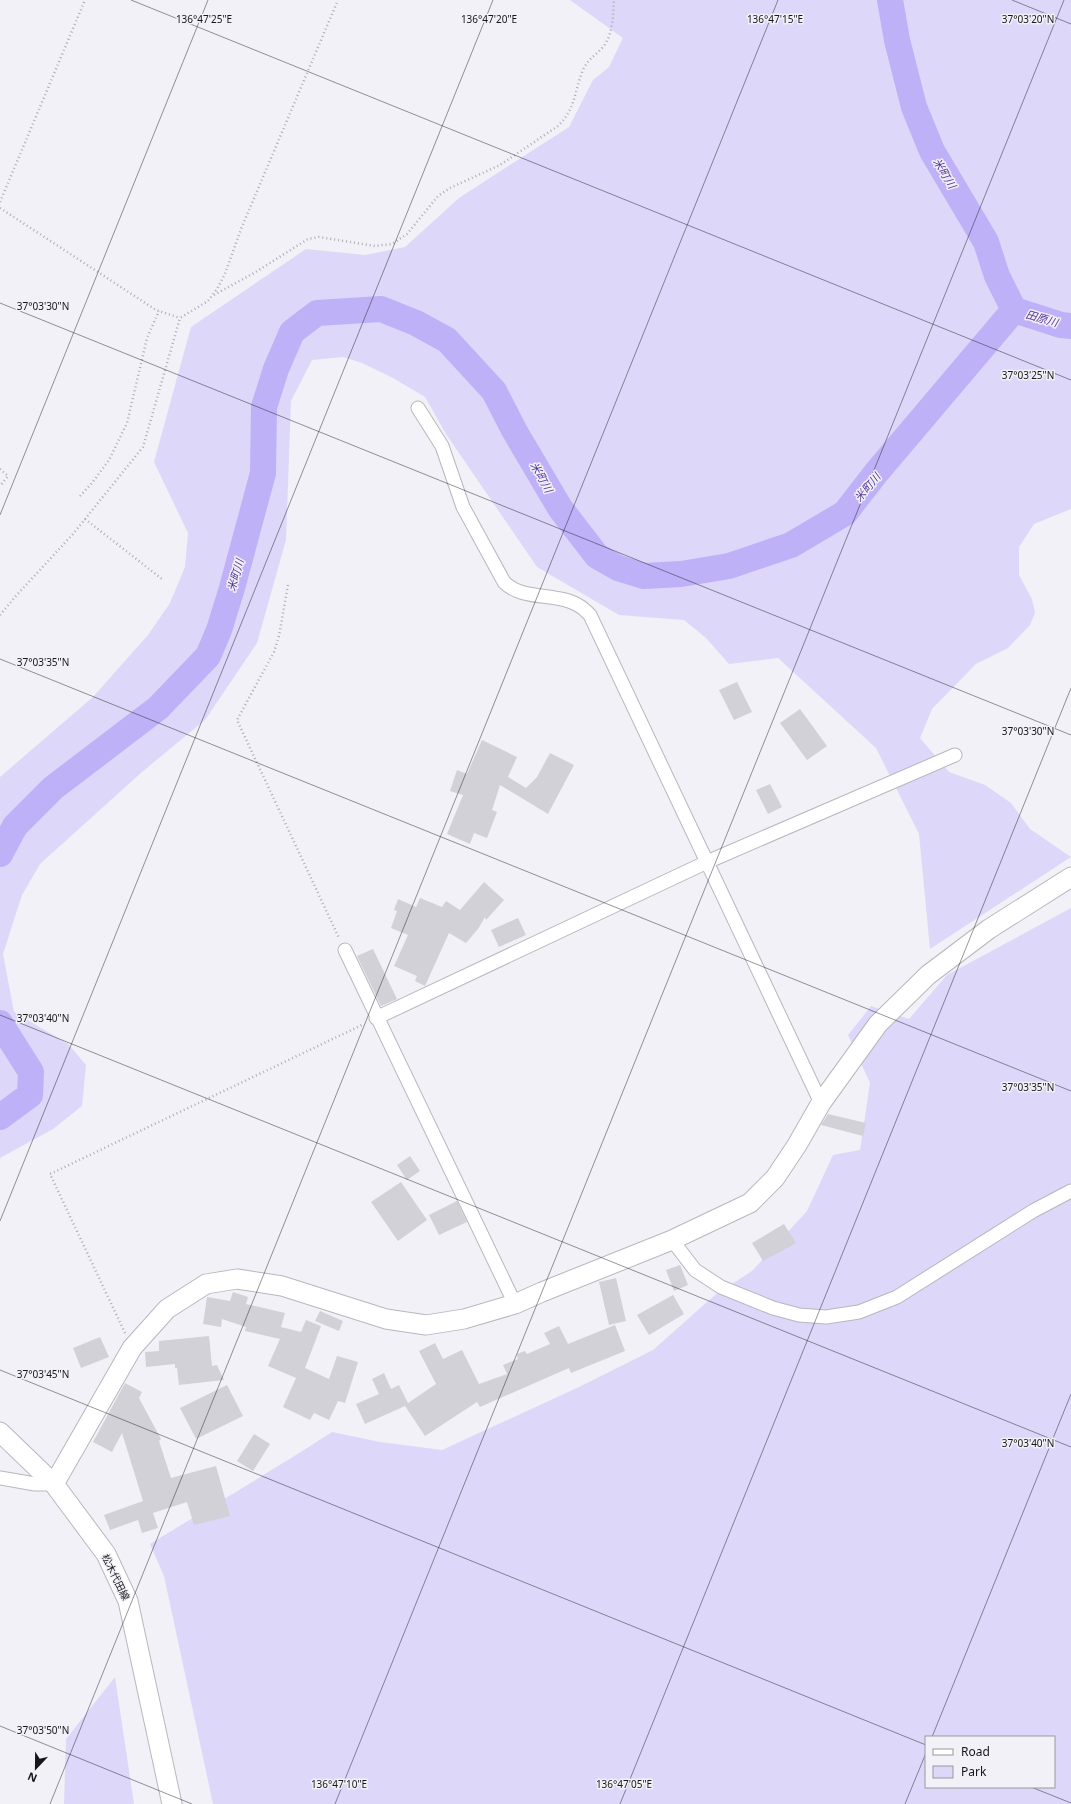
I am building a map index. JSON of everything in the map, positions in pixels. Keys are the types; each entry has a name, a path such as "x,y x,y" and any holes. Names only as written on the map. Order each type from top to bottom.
{"street":[{"path":"418,408 442,446 463,507 504,582 510,588 518,591 571,602 580,606 590,615 821,1103"},
{"path":"376,1018 707,862 955,754"},
{"path":"0,1478 35,1484 54,1484 132,1348 167,1310 206,1284 237,1279 282,1286 386,1319 426,1325 464,1319 515,1304 672,1240 750,1203 774,1178 798,1145 821,1103 878,1024 928,975 989,930 1071,877"},
{"path":"345,950 376,1018 515,1304"},
{"path":"672,1240 695,1270 721,1288 773,1308 799,1315 826,1317 859,1312 897,1297 1033,1211 1071,1192"},
{"name":"松木代田線","path":"0,1432 54,1484 106,1554 128,1601 172,1804"}],"path":[{"path":"0,202 85,0"},
{"path":"0,615 85,520 143,447 180,318 208,300 218,289 244,222 338,0"},
{"path":"212,296 254,273 308,239 319,237 375,246 392,244 407,234 438,196 450,188 500,165 558,126 572,108 583,70 587,63 607,41 610,31 614,0"},
{"path":"0,208 159,311 180,318"},
{"path":"80,496 109,460 127,423 147,338 159,311"},
{"path":"0,469 8,476 0,486"},
{"path":"85,520 162,579"},
{"path":"288,585 279,636 274,652 237,720 345,950"},
{"path":"132,1348 50,1174 376,1018"}],"green space":[{"path":"570,0 1071,0 1071,509 1034,524 1019,547 1019,575 1032,599 1035,613 1030,625 1008,648 976,664 932,709 920,738 949,772 985,785 1011,803 1030,829 1071,857 930,949 919,834 876,748 778,658 729,664 706,638 684,620 619,615 537,567 446,434 425,397 393,378 362,363 343,357 312,360 291,401 286,540 257,643 205,720 142,772 40,864 22,895 3,954 14,1012 68,1044 86,1065 82,1106 53,1129 0,1158 0,777 93,697 148,635 170,603 185,567 188,533 154,462 191,327 306,249 365,255 405,247 459,198 569,127 593,80 609,67 623,38"},
{"path":"1071,908 1071,1804 213,1804 164,1576 150,1544 332,1432 380,1442 442,1450 579,1387 653,1350 715,1295 752,1271 807,1211 833,1155 860,1150 870,1083 848,1035 871,1006 909,1019 947,975"},
{"path":"115,1677 134,1804 64,1804 66,1739"}],"building":[{"path":"737,682 752,712 734,720 719,690"},
{"path":"800,709 827,746 807,760 780,723"},
{"path":"482,740 517,757 508,777 526,788 537,777 550,753 574,765 548,814 500,785 492,810 497,812 487,838 474,833 470,844 447,834 463,795 450,791 457,770 467,774"},
{"path":"770,784 782,807 768,814 756,790"},
{"path":"484,882 504,900 486,920 485,917 478,929 466,943 449,933 425,986 415,981 417,976 394,966 408,935 391,928 397,911 394,910 398,899 416,907 420,898 442,907 446,901 460,910"},
{"path":"518,918 526,935 499,947 491,930"},
{"path":"373,949 397,999 381,1006 357,956"},
{"path":"828,1114 866,1123 863,1136 821,1125"},
{"path":"410,1156 420,1171 407,1180 397,1165"},
{"path":"401,1182 427,1220 398,1241 371,1202"},
{"path":"457,1201 467,1222 439,1235 429,1215"},
{"path":"784,1224 796,1243 763,1261 752,1243"},
{"path":"680,1265 688,1285 674,1291 666,1270"},
{"path":"616,1278 626,1321 609,1325 599,1282"},
{"path":"233,1292 248,1297 246,1304 285,1313 281,1327 301,1332 306,1320 321,1326 305,1368 329,1379 337,1356 358,1362 345,1403 338,1401 329,1420 314,1413 310,1420 283,1407 296,1378 268,1366 280,1339 245,1331 246,1327 222,1319 221,1327 203,1324 207,1297 230,1301"},
{"path":"673,1295 684,1314 649,1335 637,1315"},
{"path":"320,1311 343,1321 339,1331 315,1321"},
{"path":"615,1325 625,1351 571,1373 569,1368 480,1407 477,1402 425,1436 405,1406 365,1424 356,1404 379,1394 372,1379 384,1373 391,1389 399,1385 408,1403 436,1384 419,1351 435,1343 443,1359 462,1350 479,1384 507,1374 503,1365 518,1359 517,1354 525,1351 527,1354 550,1344 544,1333 559,1326 568,1344"},
{"path":"209,1336 212,1366 217,1365 224,1380 179,1385 177,1368 175,1368 175,1364 146,1367 145,1352 159,1351 159,1341"},
{"path":"100,1337 109,1357 81,1368 73,1348"},
{"path":"125,1383 142,1392 139,1398 161,1439 159,1441 171,1478 216,1466 230,1516 194,1525 187,1502 153,1513 158,1528 142,1533 138,1520 110,1530 104,1515 143,1501 122,1433 112,1452 93,1442"},
{"path":"227,1385 243,1416 196,1439 180,1408"},
{"path":"254,1434 270,1444 253,1471 237,1461"}],"waterway":[{"name":"米町川","path":"890,0 897,40 914,107 932,151 986,242 997,276 1014,310"},
{"name":"米町川","path":"0,854 15,826 53,788 158,708 208,656 219,630 232,588 263,473 264,407 276,369 292,332 317,313 381,309 416,323 447,340 494,391 514,430 560,508 597,556 618,568 644,576 681,574 729,566 791,545 845,513 876,473 1014,310"},
{"name":"田原川","path":"1014,310 1061,325 1071,326"},
{"name":"米町川","path":"0,1023 31,1072 30,1095 0,1117"}]}
